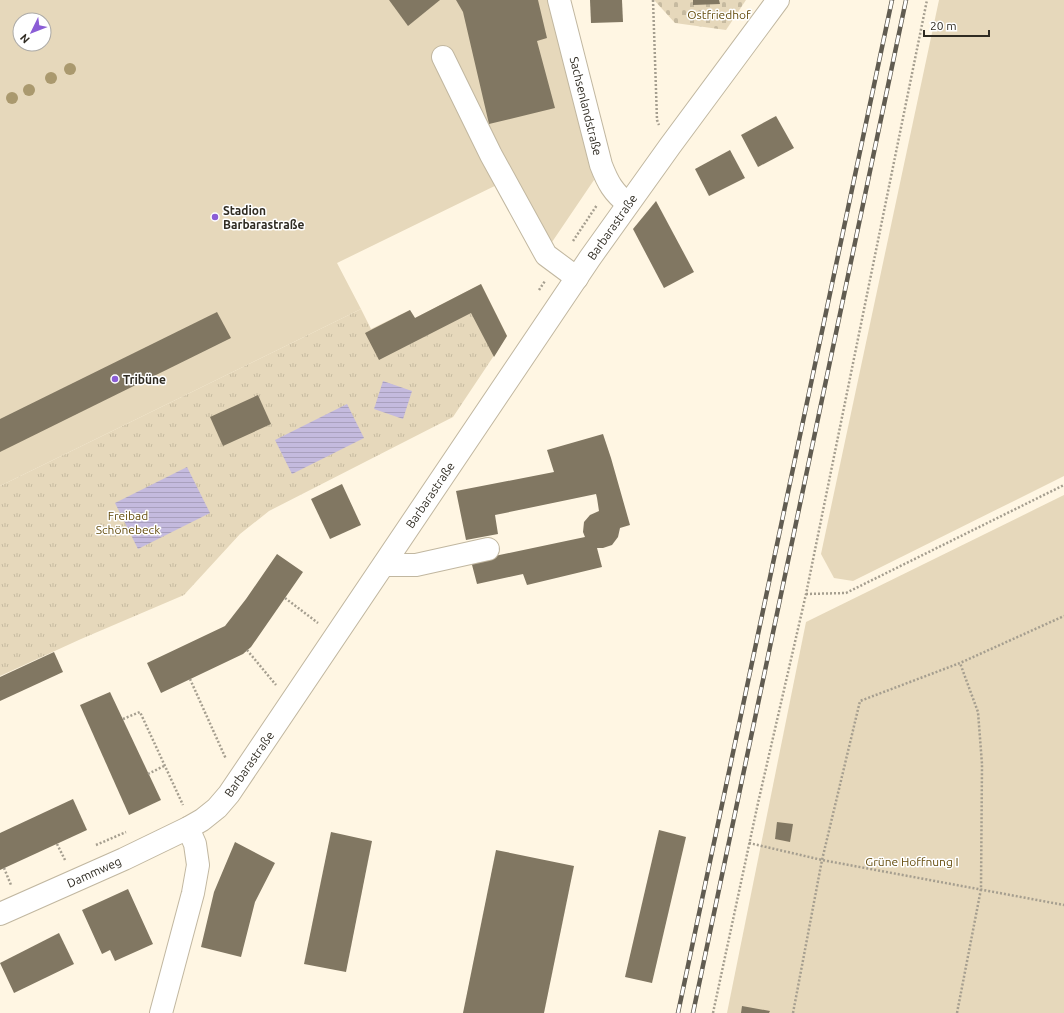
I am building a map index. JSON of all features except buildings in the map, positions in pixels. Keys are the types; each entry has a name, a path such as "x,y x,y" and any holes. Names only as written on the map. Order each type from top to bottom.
{"street":[{"name":"Sachsenlandstraße","path":"559,0 601,165 610,187 628,204"},
{"name":"Barbarastraße","path":"188,828 202,820 217,808 240,780 628,204 778,0"},
{"path":"443,57 491,154 546,255 577,278"},
{"path":"384,565 416,565 488,549"},
{"path":"161,1013 193,893 198,865 195,844 188,828"},
{"name":"Dammweg","path":"0,914 124,859 188,828"}],"path":[{"path":"653,0 657,120 662,134 670,146"},
{"path":"713,1013 806,594 927,0"},
{"path":"535,297 610,187"},
{"path":"806,594 846,592 1064,485"},
{"path":"285,598 318,623"},
{"path":"793,1013 822,860 860,701 960,663 1064,616"},
{"path":"314,629 322,617"},
{"path":"247,650 276,685"},
{"path":"958,1013 981,889 982,764 978,712 960,663"},
{"path":"272,691 281,679"},
{"path":"190,680 226,760"},
{"path":"123,719 140,712 183,805"},
{"path":"223,765 229,756"},
{"path":"148,774 164,766"},
{"path":"177,808 187,803"},
{"path":"91,847 131,829"},
{"path":"750,843 822,860 1064,905"},
{"path":"57,844 65,860"},
{"path":"58,863 71,857"},
{"path":"4,868 11,884"},
{"path":"5,887 18,881"}],"green space":[{"name":"Stadion Barbarastraße","path":"0,0 550,0 556,17 594,180 550,245 513,177 337,263 361,309 0,486"},
{"name":"Ostfriedhof","path":"654,0 746,0 726,30 675,23"},
{"path":"939,0 1064,0 1064,476 853,581 834,578 821,554"},
{"name":"Freibad Schönebeck","path":"481,284 507,336 453,417 269,511 240,534 184,595 81,639 0,676 0,486 361,309 371,329 410,310 415,318"},
{"name":"Grüne Hoffnung I","path":"1064,495 1064,1013 727,1013 806,622"}],"shaded area":[{"path":"383,381 412,391 403,419 374,409"},
{"path":"347,404 364,438 292,474 275,440"},
{"path":"187,467 210,513 138,549 115,503"}],"railway":[{"path":"678,1013 892,0"},
{"path":"693,1013 906,0"}],"place":[{"name":"Stadion Barbarastraße","path":"215,217"},
{"name":"Tribüne","path":"115,379"}]}
